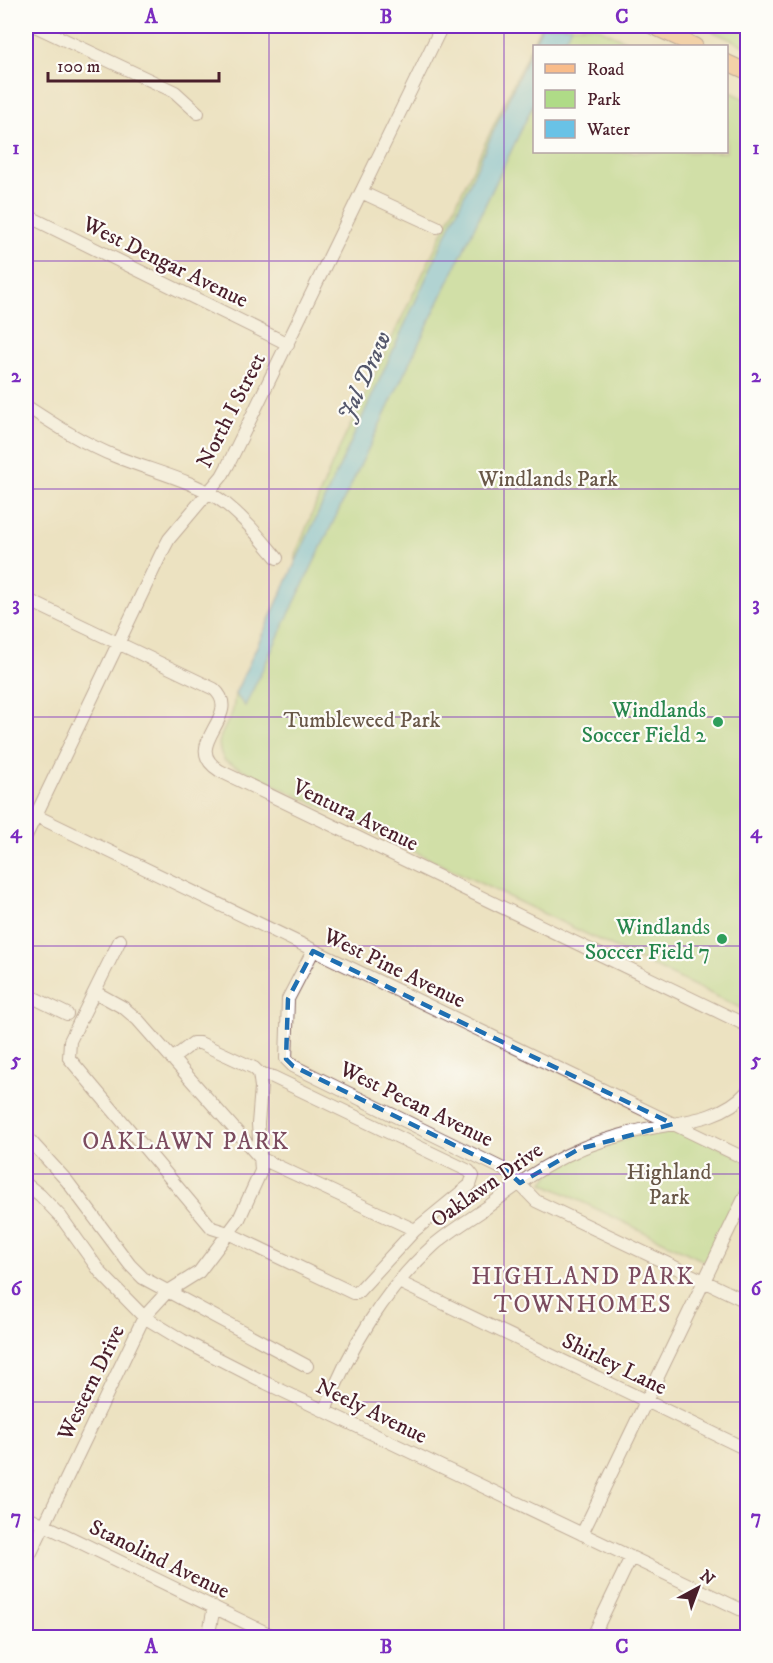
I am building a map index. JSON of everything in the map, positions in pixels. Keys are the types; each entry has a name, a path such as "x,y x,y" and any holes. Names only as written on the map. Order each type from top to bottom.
{"main road":[{"path":"652,26 693,45"},
{"path":"728,63 747,72"}],"street":[{"path":"35,26 49,28 175,92 198,113"},
{"name":"North I Street","path":"26,836 30,813 170,539 222,477 442,26"},
{"path":"361,192 437,227"},
{"name":"West Dengar Avenue","path":"26,215 288,344"},
{"path":"26,406 95,447 176,478 225,503 244,520 276,558"},
{"name":"Ventura Avenue","path":"26,599 219,693 222,699 221,712 205,750 208,762 220,771 747,1026"},
{"name":"West Pine Avenue","path":"30,813 747,1160"},
{"path":"120,940 70,1041 69,1058 212,1228 228,1233 357,1293 415,1230 470,1185 472,1176 469,1171 200,1043 193,1043 172,1059"},
{"name":"West Pecan Avenue","path":"313,951 288,999 287,1061 293,1066 507,1171 536,1201 747,1302"},
{"path":"95,992 124,1008 138,1020 260,1158 415,1230"},
{"path":"26,994 67,1014"},
{"path":"144,1317 167,1292 199,1272 239,1219 261,1171 258,1124 261,1087 259,1073"},
{"name":"Oaklawn Drive","path":"325,1411 331,1394 369,1323 399,1282 435,1245 520,1183 579,1149 637,1130 707,1117 741,1099 747,1091"},
{"path":"26,1136 67,1181 130,1265 143,1278 307,1366"},
{"name":"Neely Avenue","path":"26,1184 61,1216 100,1273 144,1317 207,1353 325,1411 747,1613"},
{"path":"582,1534 747,1190"},
{"name":"Shirley Lane","path":"399,1282 747,1450"},
{"name":"Western Drive","path":"26,1563 144,1317"},
{"name":"Stanolind Avenue","path":"26,1516 277,1638"},
{"path":"592,1638 632,1557"},
{"path":"208,1638 214,1607"}],"highlighted area":[{"path":"313,951 673,1124 579,1149 520,1183 507,1171 293,1066 286,1059 288,999"}],"green space":[{"name":"Windlands Park","path":"541,26 594,26 635,45 533,45 533,153 728,153 728,90 747,100 747,1011 225,761 219,748 219,742 233,711 235,694 293,577 297,551 332,464"},
{"path":"701,26 747,26 747,47"},
{"name":"Highland Park","path":"673,1124 747,1160 747,1190 712,1265 543,1183 560,1159"}],"water":[{"path":"542,26 572,26 562,45 533,45"},
{"path":"533,46 533,105 245,706 235,694"}],"place":[{"name":"Windlands Soccer Field 2","path":"718,722"},
{"name":"Windlands Soccer Field 7","path":"722,939"}],"district":[{"name":"OAKLAWN PARK","path":"186,1141"},
{"name":"HIGHLAND PARK TOWNHOMES","path":"583,1290"}],"water label":[{"name":"Jal Draw","path":"364,376"}],"park label":[{"name":"Tumbleweed Park","path":"362,719"}]}
